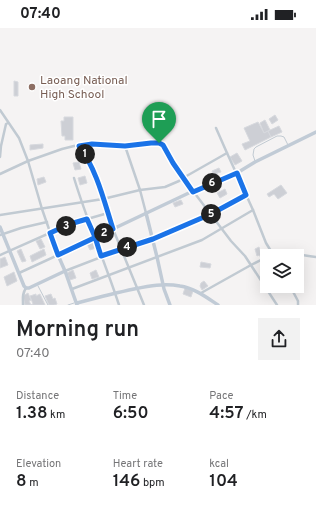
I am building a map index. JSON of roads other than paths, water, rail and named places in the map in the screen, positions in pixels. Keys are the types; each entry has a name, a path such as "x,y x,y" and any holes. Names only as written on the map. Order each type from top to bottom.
{"street":[{"path":"0,110 19,138 28,161 50,233 77,304 115,293 162,284 180,286 201,294 218,305"},
{"path":"0,157 6,124 8,123"},
{"path":"216,128 237,173 266,243 270,249"},
{"path":"19,273 237,173 255,162 316,132"},
{"path":"0,174 28,161 62,149 92,144 125,146 155,142 162,144 183,178 231,241 245,256 277,305"},
{"path":"79,146 84,152 96,176 113,229 144,305"},
{"path":"125,146 140,190 153,239 162,284 170,305"},
{"path":"0,215 103,199 140,190 165,186 179,181 227,153"},
{"path":"74,178 87,219 95,237 119,305"},
{"path":"23,305 23,294 26,288 101,256 153,239 211,214 246,195"},
{"path":"72,288 202,240 253,210"},
{"path":"0,255 70,224 108,213"},
{"path":"2,235 21,228 47,222"},
{"path":"0,227 2,235 26,288"},
{"path":"304,255 316,257"},
{"path":"201,294 260,260"},
{"path":"294,293 298,301 298,305"}],"lane":[{"path":"255,162 253,155 256,147 274,138 280,136 284,137 288,146"},
{"path":"38,284 48,305"},
{"path":"68,305 77,304"}],"place":[{"name":"Laoang National High School","path":"32,87"}]}
